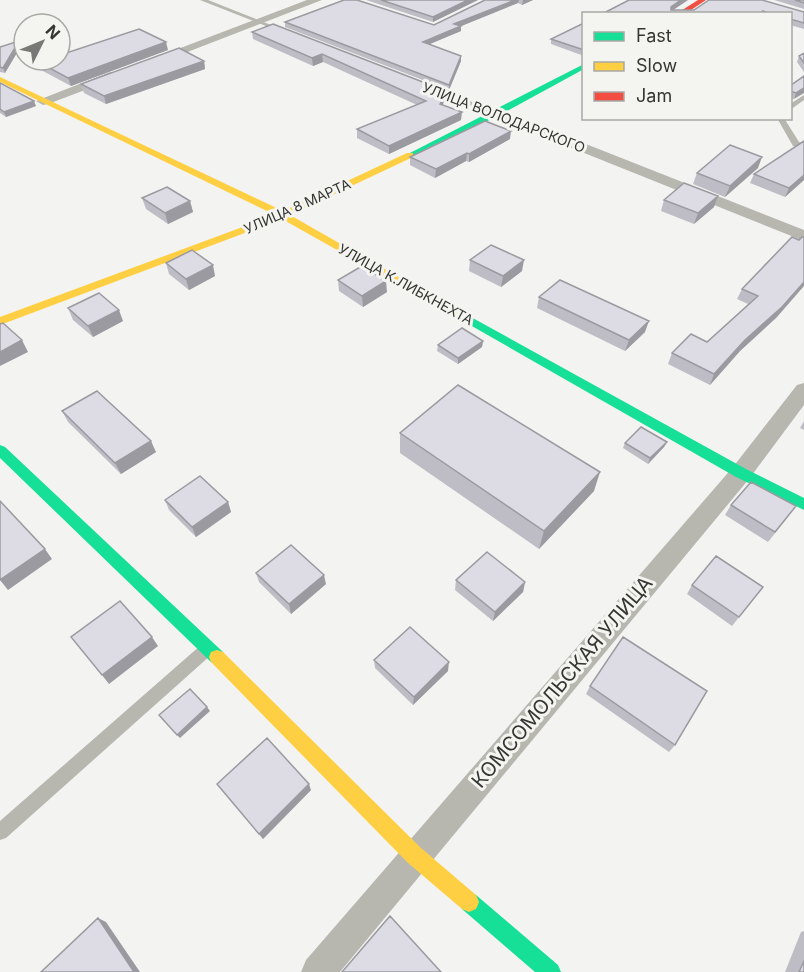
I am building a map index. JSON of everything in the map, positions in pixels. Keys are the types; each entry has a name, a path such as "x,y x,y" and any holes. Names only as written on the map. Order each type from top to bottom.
{"street":[{"path":"140,65 317,0"},
{"path":"682,12 703,0"},
{"name":"УЛИЦА 8 МАРТА","path":"0,321 283,215 497,113 582,67"},
{"path":"43,101 118,73"},
{"name":"УЛИЦА К.ЛИБКНЕХТА","path":"0,79 283,215 741,472 804,504"},
{"name":"УЛИЦА ВОЛОДАРСКОГО","path":"497,113 804,236"},
{"name":"КОМСОМОЛЬСКАЯ УЛИЦА","path":"318,972 414,855 741,472 804,390"},
{"path":"0,450 208,648 414,855 551,972"}],"lane":[{"path":"203,0 292,35"},
{"name":"УЛИЦА ВОЛОДАРСКОГО","path":"426,86 497,113"},
{"path":"792,106 804,97"},
{"path":"781,120 796,144 804,147"},
{"path":"0,832 208,648"}],"building":[{"path":"344,0 357,0 434,25 485,0 515,0 454,24 461,26 423,42 461,56 449,85 285,22"},
{"path":"381,0 468,0 433,17"},
{"path":"629,0 681,0 671,7 671,10 694,10 709,0 762,0 804,12 804,23 792,20 792,12 606,12"},
{"path":"273,24 446,91 440,104 462,112 389,146 357,129 426,101 322,54 312,58 252,32"},
{"path":"582,24 582,49 551,39"},
{"path":"139,29 166,42 68,78 57,72 72,72 72,51"},
{"path":"12,43 12,53 3,68 0,67 0,47"},
{"path":"179,48 204,61 104,96 81,84"},
{"path":"804,53 804,63 799,56"},
{"path":"804,76 804,88 796,93 792,92 792,85"},
{"path":"0,83 34,101 4,112 0,109"},
{"path":"485,121 511,131 436,169 410,157"},
{"path":"804,141 804,175 789,188 754,174"},
{"path":"730,145 762,157 730,186 697,173"},
{"path":"684,183 718,196 698,213 664,200"},
{"path":"167,187 190,201 165,213 142,198"},
{"path":"792,237 799,240 804,237 804,282 714,374 672,353 691,334 707,342 758,296 742,289"},
{"path":"491,245 524,260 503,276 470,260"},
{"path":"192,250 213,265 186,279 166,263"},
{"path":"362,266 386,281 362,296 338,280"},
{"path":"560,280 649,321 629,340 539,297"},
{"path":"99,293 119,310 88,326 68,308"},
{"path":"3,323 22,340 0,352 0,324"},
{"path":"462,328 483,341 458,358 438,345"},
{"path":"458,385 600,472 544,531 400,433"},
{"path":"97,391 151,441 115,463 62,411"},
{"path":"641,427 667,442 650,458 625,443"},
{"path":"200,476 228,502 192,527 165,500"},
{"path":"751,482 796,506 775,532 731,505"},
{"path":"0,501 45,549 0,580"},
{"path":"291,545 324,575 289,604 256,573"},
{"path":"487,552 525,582 495,612 456,580"},
{"path":"716,556 763,587 739,617 692,585"},
{"path":"120,601 152,637 102,675 71,637"},
{"path":"410,627 449,662 414,697 374,660"},
{"path":"623,637 707,691 675,745 590,686"},
{"path":"190,689 207,707 177,735 159,715"},
{"path":"267,738 309,784 259,834 217,784"},
{"path":"390,916 441,972 342,972"},
{"path":"98,918 134,972 41,972"},
{"path":"804,961 804,972 799,972"}],"traffic: fast":[{"path":"410,155 497,113 582,67"},
{"path":"460,315 741,473 804,504"},
{"path":"0,450 217,657"},
{"path":"469,902 551,972"}],"traffic: slow":[{"path":"0,79 283,215 460,315"},
{"path":"0,321 283,215 410,155"},
{"path":"217,657 414,855 469,902"}],"traffic: jam":[{"path":"682,12 703,0"}]}
